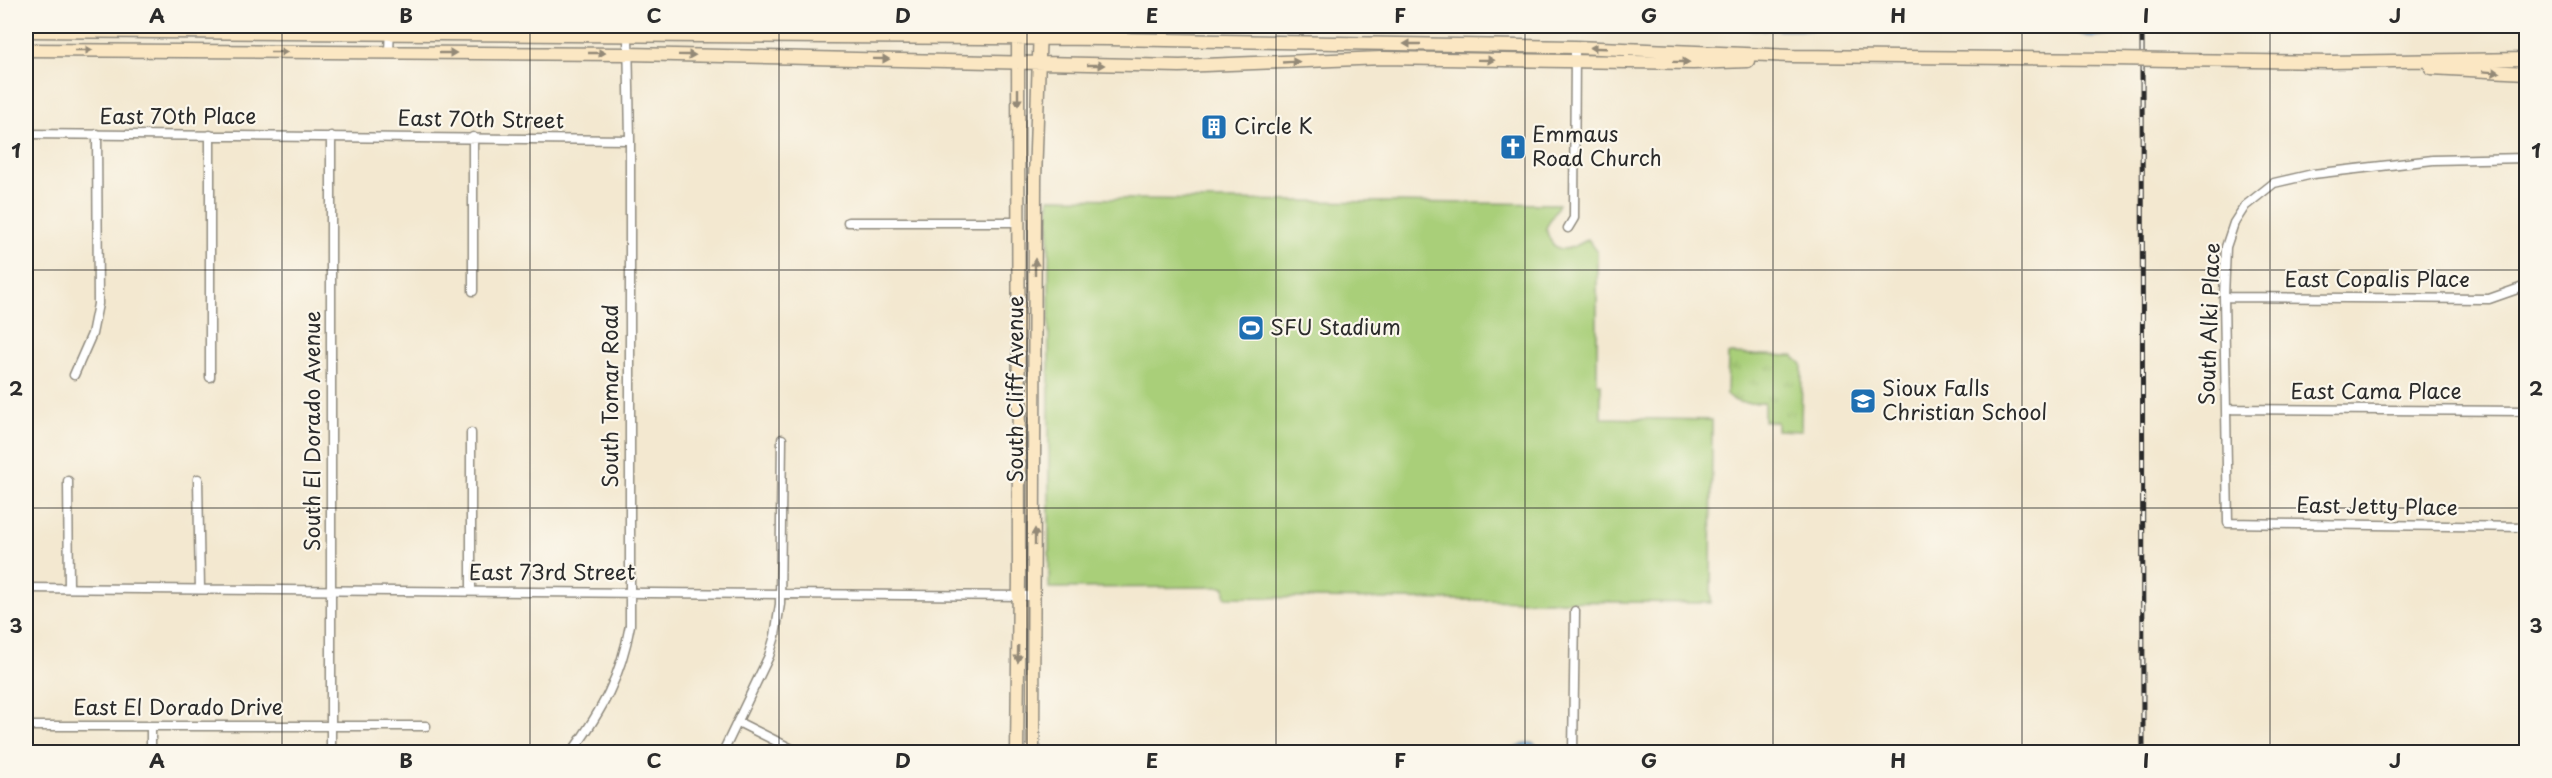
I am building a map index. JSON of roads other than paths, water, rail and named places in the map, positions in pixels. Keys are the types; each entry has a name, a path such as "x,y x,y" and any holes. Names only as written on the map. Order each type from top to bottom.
{"main road":[{"name":"South Cliff Avenue","path":"1033,753 1035,596 1033,446 1040,26"},
{"path":"26,31 390,29 1018,32 1038,39 1575,47 1791,56 2328,62 2526,59"},
{"name":"South Cliff Avenue","path":"1017,753 1018,32"},
{"path":"26,50 628,54 1038,64 1226,65 1383,58 1730,62 1791,56"},
{"path":"2328,62 2526,74"}],"street":[{"path":"389,52 390,29"},
{"name":"South Tomar Road","path":"572,753 612,690 624,658 630,625 628,30"},
{"path":"1568,228 1574,218 1575,47"},
{"name":"East 70th Place","path":"26,134 331,136"},
{"path":"74,375 92,334 98,304 97,134"},
{"path":"210,135 210,377"},
{"name":"East 70th Street","path":"331,136 630,140"},
{"name":"South El Dorado Avenue","path":"331,136 331,753"},
{"path":"473,137 473,291"},
{"name":"South Alki Place","path":"2228,524 2224,297 2226,247 2234,223 2252,199 2274,183 2313,174 2433,160 2526,158"},
{"path":"848,222 1018,222"},
{"name":"East Copalis Place","path":"2224,297 2489,299 2526,286"},
{"name":"East Cama Place","path":"2226,409 2526,411"},
{"path":"471,433 471,590"},
{"path":"723,753 769,656 779,616 782,439"},
{"path":"198,478 200,589"},
{"path":"68,481 69,588"},
{"name":"East Jetty Place","path":"2228,524 2526,527"},
{"name":"East 73rd Street","path":"26,588 1035,596"},
{"path":"1573,753 1575,611"},
{"path":"738,722 798,753"},
{"name":"East El Dorado Drive","path":"26,726 426,726"},
{"path":"151,726 151,753"}],"water":[{"path":"1679,26 1911,26 1795,30"},
{"path":"1994,26 2054,26 2032,29"},
{"path":"2072,26 2128,26 2122,33 2093,38 2077,33"},
{"path":"1533,743 1546,752 1511,752 1512,748"}],"railway":[{"path":"2142,26 2143,752"}],"place":[{"name":"Circle K","path":"1214,127"},
{"name":"Emmaus Road Church","path":"1513,147"},
{"name":"SFU Stadium","path":"1251,328"},
{"name":"Sioux Falls Christian School","path":"1863,401"}]}
